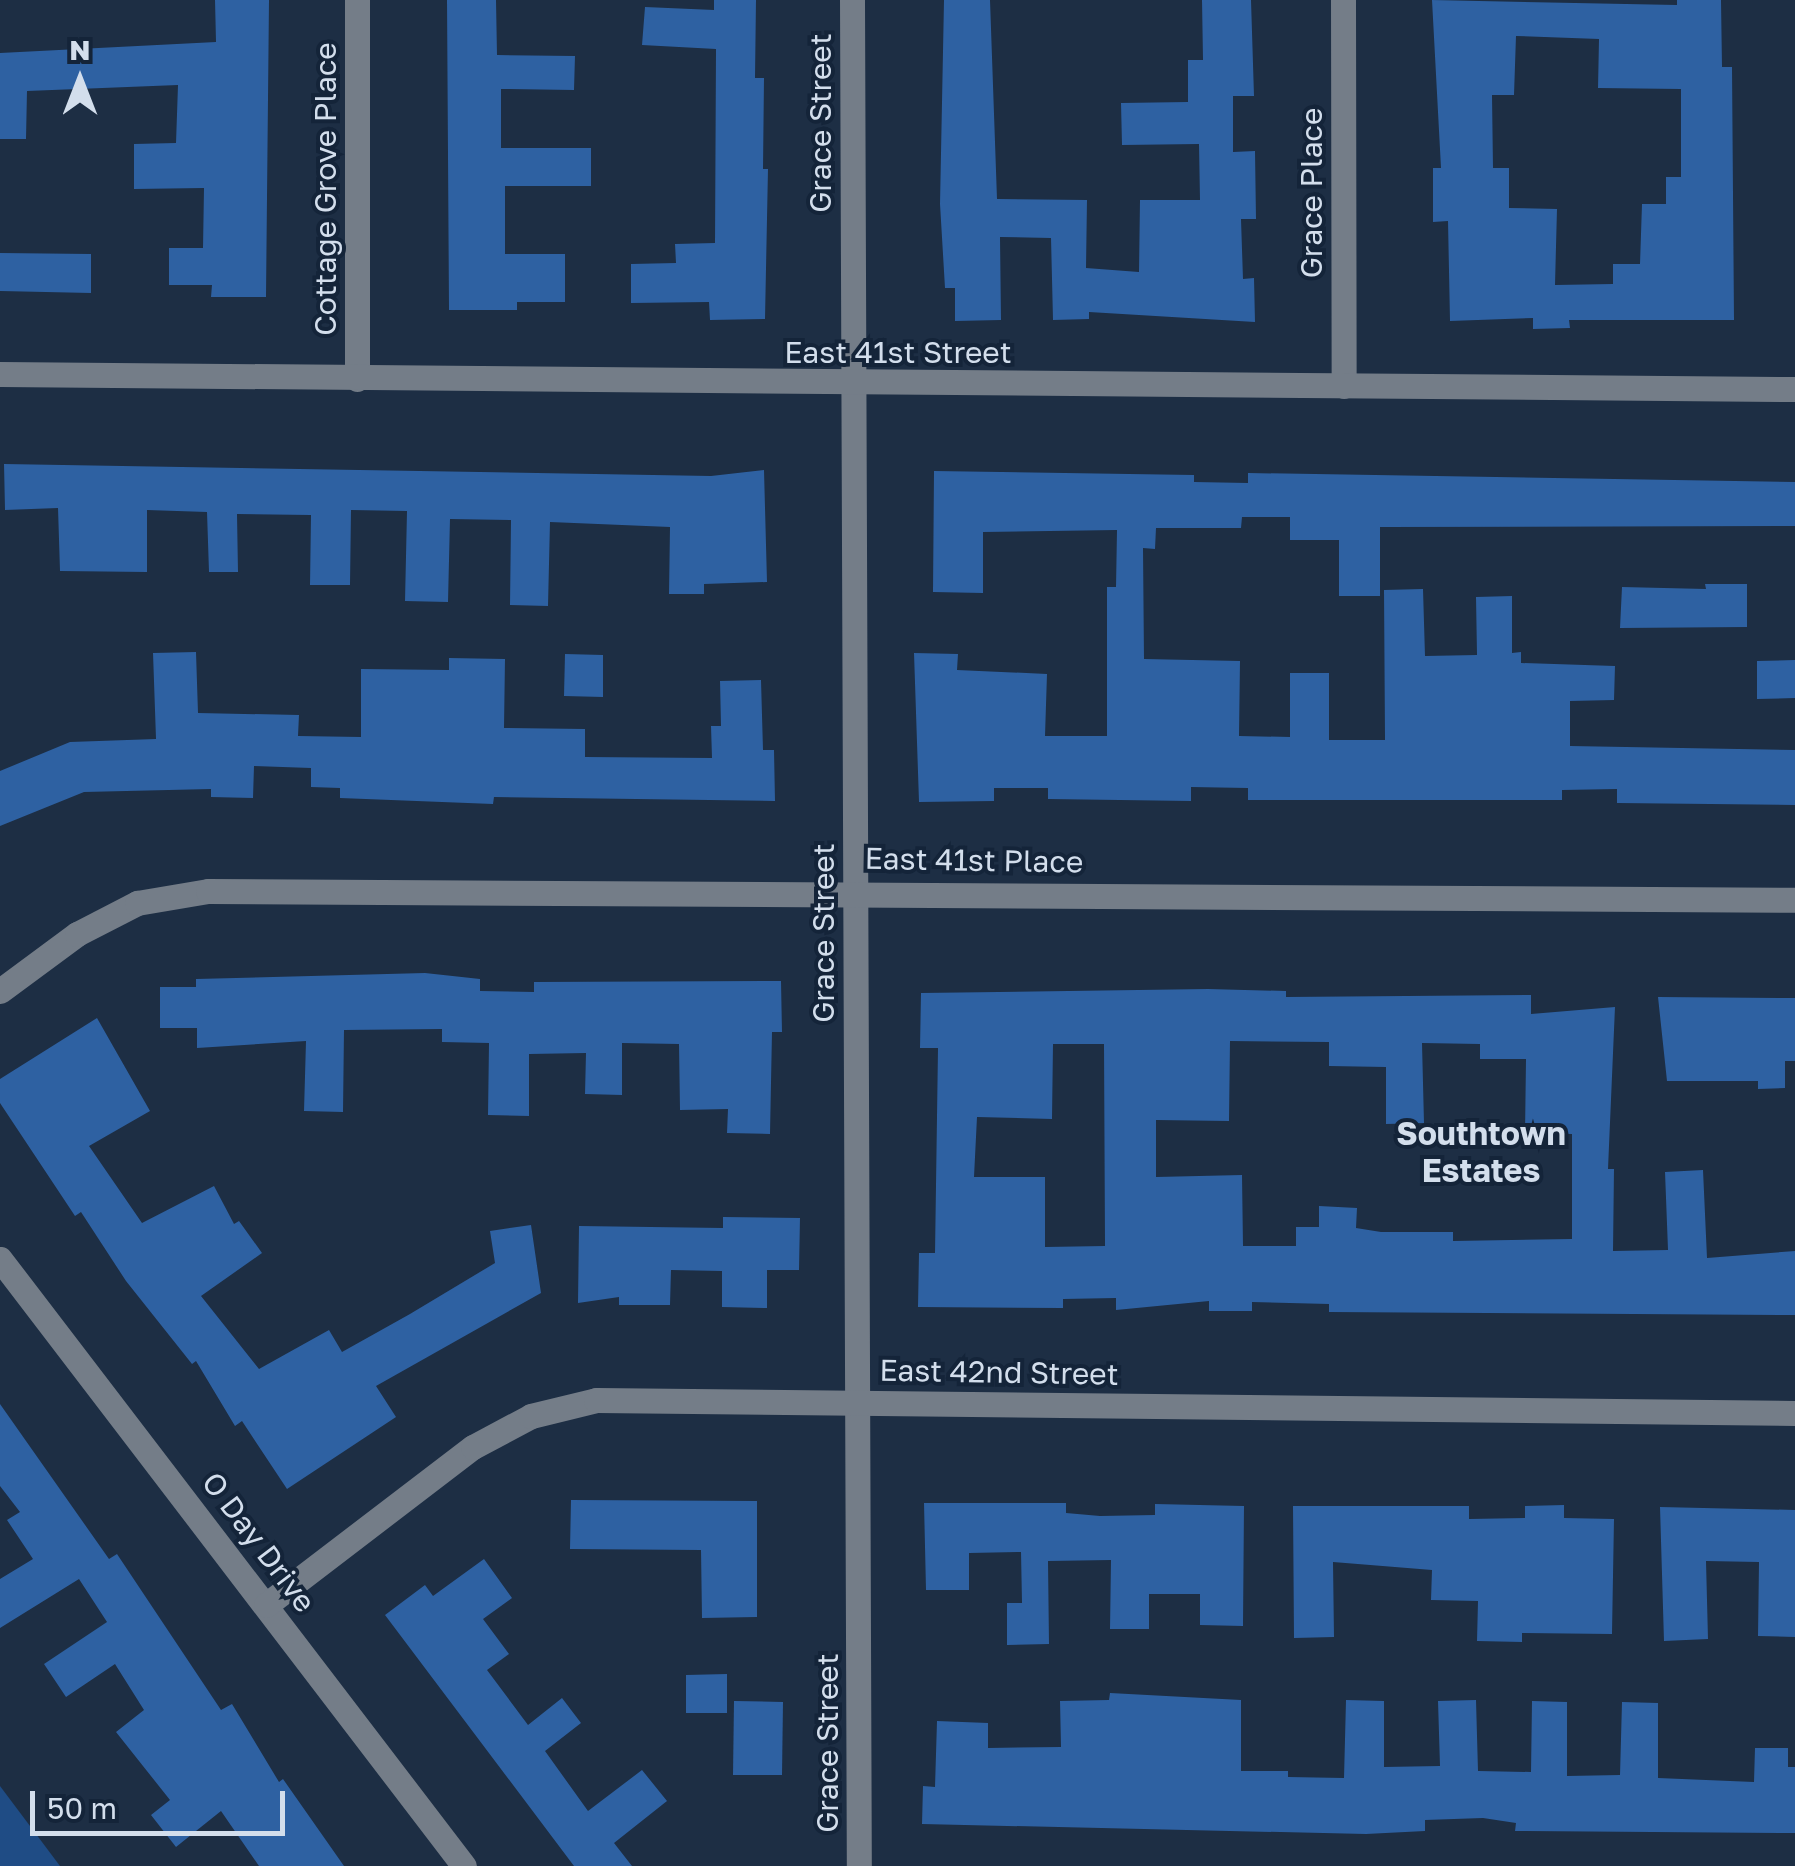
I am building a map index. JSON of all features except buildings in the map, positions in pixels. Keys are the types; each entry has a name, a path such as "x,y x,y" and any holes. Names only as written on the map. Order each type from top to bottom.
{"street":[{"name":"Cottage Grove Place","path":"357,0 358,379"},
{"name":"Grace Street","path":"852,0 859,1866"},
{"name":"Grace Place","path":"1344,0 1344,386"},
{"name":"East 41st Street","path":"0,374 1795,389"},
{"name":"East 41st Place","path":"0,991 76,934 137,903 208,891 1795,900"},
{"name":"O Day Drive","path":"0,1259 464,1866"},
{"name":"East 42nd Street","path":"266,1605 474,1447 531,1416 596,1400 1795,1413"}],"shaded area":[{"path":"0,1786 60,1866 0,1866"}],"district":[{"name":"Southtown Estates","path":"1481,1152"}]}
